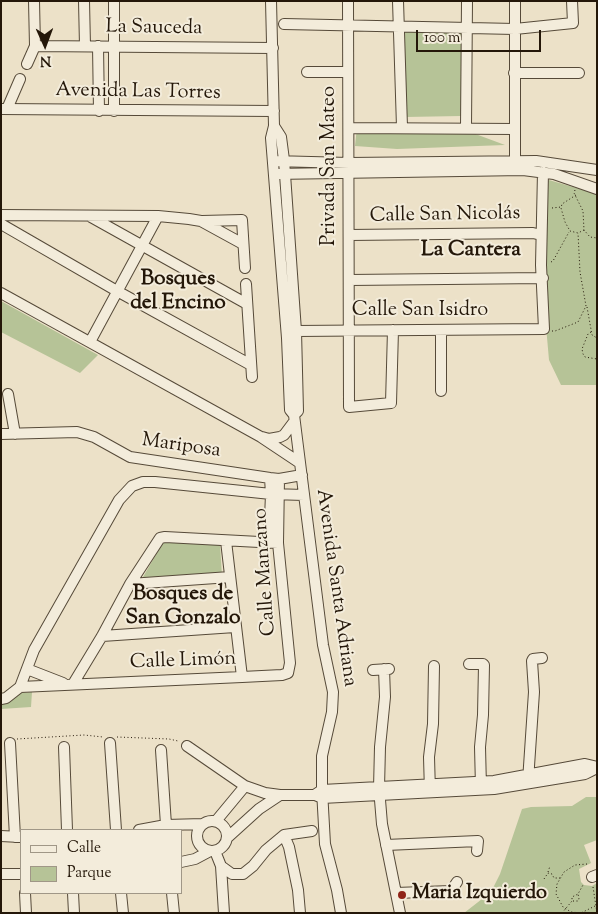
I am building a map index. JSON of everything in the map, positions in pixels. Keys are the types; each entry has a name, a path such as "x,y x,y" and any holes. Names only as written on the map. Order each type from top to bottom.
{"street":[{"path":"27,64 35,46 34,1"},
{"path":"84,1 85,46"},
{"path":"114,1 114,111"},
{"name":"Avenida Santa Adriana","path":"271,1 274,111 274,126 271,138 290,410 294,419 302,475 323,645 333,692 332,712 322,756 320,794 325,844 341,913"},
{"name":"Privada San Mateo","path":"348,1 348,406 351,408 391,403 394,330"},
{"path":"398,1 402,127"},
{"path":"466,127 467,1"},
{"path":"515,1 515,129 521,166"},
{"path":"284,24 515,29 573,23 572,1"},
{"name":"La Sauceda","path":"35,46 272,48"},
{"path":"98,46 99,111"},
{"path":"307,72 348,72"},
{"path":"514,73 579,73"},
{"path":"4,109 20,80"},
{"name":"Avenida Las Torres","path":"4,109 274,111"},
{"name":"Avenida Santa Adriana","path":"274,126 281,137 284,160 296,331 298,412 294,419"},
{"path":"349,128 466,127 515,129"},
{"path":"273,161 284,160 349,168"},
{"path":"274,174 349,168 521,166 545,162 597,170"},
{"path":"521,166 564,176 575,182 597,189"},
{"path":"544,172 541,235 544,329"},
{"path":"1,215 158,216 201,220 242,220 245,268"},
{"path":"89,216 247,304"},
{"path":"90,342 158,216"},
{"path":"201,220 243,244"},
{"path":"1,224 251,365"},
{"name":"Calle San Nicolás","path":"349,235 523,233 541,235"},
{"path":"348,280 543,278"},
{"path":"246,284 252,377"},
{"path":"1,293 260,437 300,463"},
{"name":"Calle San Isidro","path":"296,331 544,329"},
{"path":"441,330 441,392"},
{"path":"8,394 15,434"},
{"path":"260,437 269,438 284,435 294,419"},
{"name":"Mariposa","path":"1,434 77,432 94,436 130,457 274,478 302,475"},
{"name":"Calle Manzano","path":"274,478 274,543 290,663"},
{"path":"1,699 6,698 20,688 34,650 119,500 132,486 143,482 154,482 274,494 304,495"},
{"path":"71,684 102,636 130,584 160,538 274,543"},
{"path":"226,541 242,677"},
{"path":"130,584 230,577"},
{"path":"102,636 235,627"},
{"path":"528,780 534,692 532,661 533,659 542,658"},
{"name":"Calle Limón","path":"20,688 282,675 288,673 290,663"},
{"path":"469,664 484,665 480,761 481,786"},
{"path":"430,789 429,757 436,666"},
{"name":"Calle Limón","path":"27,669 71,684"},
{"path":"372,670 386,669 380,747 380,791 386,845 400,913"},
{"path":"110,739 116,829"},
{"path":"1,836 18,837 10,741"},
{"path":"187,746 245,786 280,796 481,786 585,774 597,767"},
{"path":"64,747 66,829"},
{"path":"160,750 166,825"},
{"path":"216,821 245,786"},
{"path":"182,862 195,859 224,845 227,838 259,809 280,796"},
{"path":"144,829 166,825 203,824 209,821 216,821 225,827 227,838"},
{"path":"203,824 197,837 201,846 212,851 221,866 232,874 243,874 253,866 266,850 284,835 312,831"},
{"path":"284,835 289,847 298,890 300,913"},
{"path":"386,845 478,842 477,851"},
{"path":"221,866 224,913"},
{"path":"1,874 20,874"},
{"path":"396,893 451,891 457,882"},
{"path":"25,894 26,913"},
{"path":"73,894 74,913"},
{"path":"122,894 124,913"},
{"path":"172,894 174,913"}],"path":[{"path":"575,182 574,193 584,211 584,230 590,237 597,238"},
{"path":"576,196 562,204 561,208 570,231 578,233 584,230"},
{"path":"541,266 553,261 570,231"},
{"path":"578,233 580,272 586,306 591,332 597,338"},
{"path":"544,329 555,331 578,322 586,306"},
{"path":"591,332 588,334 582,349 583,354 586,358 597,359"},
{"path":"10,741 84,735 110,739 169,739 187,746"},
{"path":"587,864 575,865 564,872 560,878 556,894 566,909 571,912 581,913 596,905"},
{"path":"544,879 550,866"},
{"path":"548,873 552,874 554,878 560,878"},
{"path":"594,879 596,913"},
{"path":"562,913 572,901 572,897 578,894 583,885"},
{"path":"572,901 578,901 578,894"}],"green space":[{"path":"405,29 461,30 461,116 405,117"},
{"path":"357,127 462,129 505,145 397,149 355,146"},
{"path":"549,180 597,194 597,385 561,385 549,360 546,326 547,182"},
{"path":"1,301 98,355 80,373 1,332"},
{"path":"165,539 220,544 222,576 143,577"},
{"path":"32,692 31,707 1,709 1,702 21,693"},
{"path":"586,797 597,797 597,840 584,845 591,863 579,869 581,882 584,885 592,886 597,883 597,913 464,913 491,892 500,874 522,809 572,806"}],"place":[{"name":"Maria Izquierdo","path":"402,895"}],"district":[{"name":"La Cantera","path":"471,251"},
{"name":"Bosques del Encino","path":"178,292"},
{"name":"Bosques de San Gonzalo","path":"183,607"}]}
